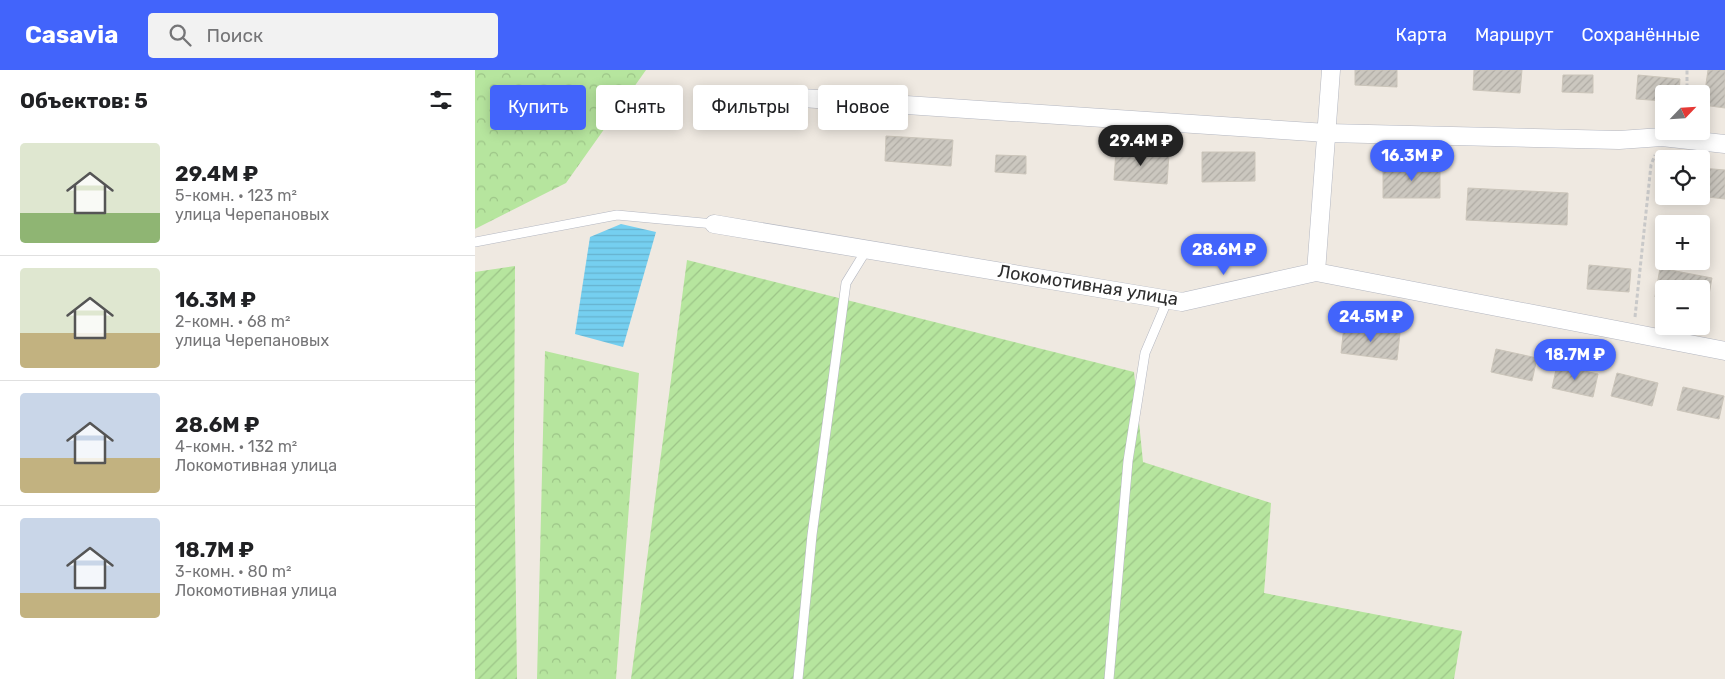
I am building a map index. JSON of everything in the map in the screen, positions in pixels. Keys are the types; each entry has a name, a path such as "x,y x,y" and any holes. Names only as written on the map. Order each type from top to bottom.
{"street":[{"path":"1316,272 1331,70"},
{"path":"808,98 1327,133 1619,140 1655,137"},
{"path":"1689,140 1725,144"},
{"name":"Локомотивная улица","path":"714,224 1182,302 1316,272 1725,351"}],"lane":[{"path":"475,242 617,215 714,224"},
{"path":"798,679 812,535 846,283 867,249"},
{"path":"1109,679 1128,461 1145,353 1168,299"}],"path":[{"path":"1687,70 1687,85"},
{"path":"1633,334 1651,165 1661,140"}],"green space":[{"path":"475,70 646,70 635,85 596,85 596,130 604,130 566,183 475,229"},
{"path":"687,260 1134,372 1143,462 1271,503 1264,593 1462,631 1454,679 631,679"},
{"path":"515,266 514,450 517,679 475,679 475,272"},
{"path":"545,351 639,373 616,679 537,679"}],"water":[{"path":"621,224 656,232 623,347 575,334 590,237"}],"building":[{"path":"1355,70 1397,70 1397,87 1355,85"},
{"path":"1474,70 1522,70 1520,93 1473,90"},
{"path":"1708,70 1725,70 1725,108 1710,106 1710,85 1706,85"},
{"path":"1563,75 1593,75 1593,93 1562,92"},
{"path":"1638,75 1680,79 1680,85 1655,85 1655,100 1636,99"},
{"path":"886,136 953,140 951,166 885,161"},
{"path":"1116,150 1169,154 1167,184 1114,180"},
{"path":"1202,152 1255,152 1255,181 1202,182"},
{"path":"996,155 1026,156 1026,174 995,172"},
{"path":"1383,166 1440,166 1440,198 1383,198"},
{"path":"1710,169 1725,170 1725,199 1710,197"},
{"path":"1468,188 1568,193 1567,225 1466,220"},
{"path":"1589,265 1631,269 1629,292 1587,289"},
{"path":"1660,270 1670,270 1712,278 1710,289 1710,280 1658,280"},
{"path":"1344,326 1400,333 1397,360 1341,353"},
{"path":"1496,349 1537,358 1532,381 1491,372"},
{"path":"1557,365 1598,374 1593,397 1552,388"},
{"path":"1617,373 1658,383 1652,406 1611,396"},
{"path":"1683,387 1724,396 1719,419 1677,410"}]}
